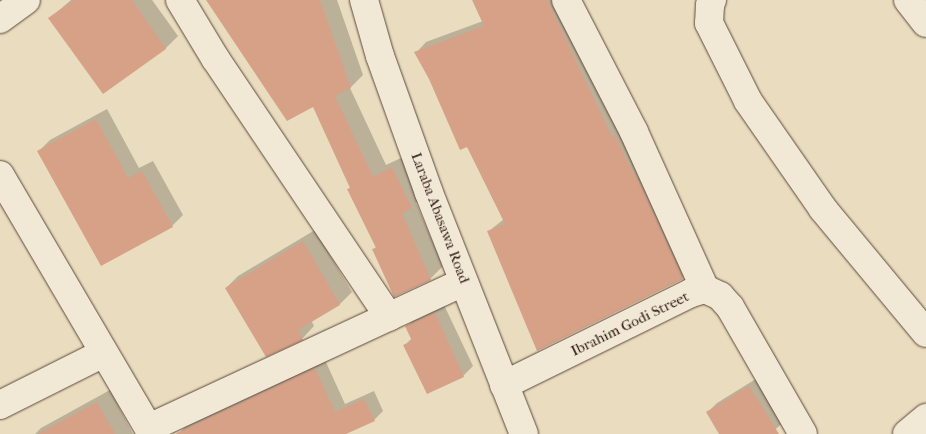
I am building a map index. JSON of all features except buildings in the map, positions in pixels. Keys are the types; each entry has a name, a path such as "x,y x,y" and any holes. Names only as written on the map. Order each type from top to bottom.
{"street":[{"path":"0,19 26,0"},
{"path":"180,0 215,58 389,317"},
{"name":"Laraba Abasawa Road","path":"364,0 380,56 406,129 524,434"},
{"path":"566,0 634,132 705,289"},
{"path":"712,0 709,23 748,101 823,209 926,333"},
{"path":"908,0 926,23"},
{"path":"0,175 151,431 464,282"},
{"name":"Ibrahim Godi Street","path":"504,385 691,293 705,289 720,296 730,307 803,434"},
{"path":"0,405 104,353"},
{"path":"907,434 926,418"}]}
